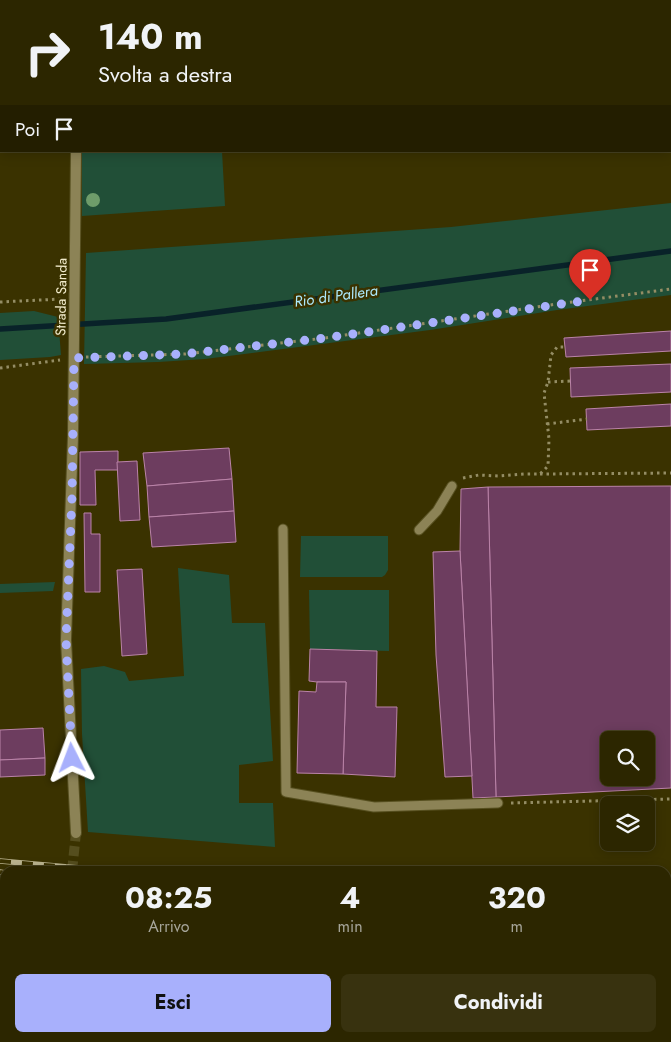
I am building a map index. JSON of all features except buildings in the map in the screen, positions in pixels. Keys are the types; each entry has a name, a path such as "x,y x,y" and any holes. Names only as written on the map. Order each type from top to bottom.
{"street":[{"name":"Strada Sanda","path":"76,152 72,497 66,640 76,833"}],"lane":[{"path":"420,530 437,511 452,486"},
{"path":"283,529 286,792 374,807 498,803"}],"path":[{"path":"0,368 74,358 184,354 325,338 671,289"},
{"path":"0,302 75,299"},
{"path":"540,474 548,466 549,439 544,393 548,382 551,355 557,347 565,347"},
{"path":"548,382 571,381"},
{"path":"547,424 587,419"},
{"path":"452,486 462,478 479,475 671,473"},
{"path":"498,803 671,799"}],"green space":[{"path":"82,152 222,152 225,206 82,216"},
{"path":"671,203 671,295 557,310 430,330 205,359 84,364 86,253 451,227"},
{"path":"34,311 58,317 61,355 0,360 0,313"},
{"path":"301,536 388,536 388,570 382,577 300,577"},
{"path":"178,568 229,575 232,623 265,623 273,761 239,765 239,803 273,803 275,847 88,832 82,734 81,669 104,666 125,672 129,681 184,676"},
{"path":"55,582 53,591 0,593 0,584"},
{"path":"309,590 389,590 389,651 310,649"}],"waterway":[{"name":"Rio di Pallera","path":"0,329 166,319 671,251"}],"tunnel":[{"path":"73,866 76,833"}],"railway":[{"path":"0,861 56,866"}],"route":[{"path":"72,758 66,640 72,497 74,358 184,354 325,338 590,300"}]}
